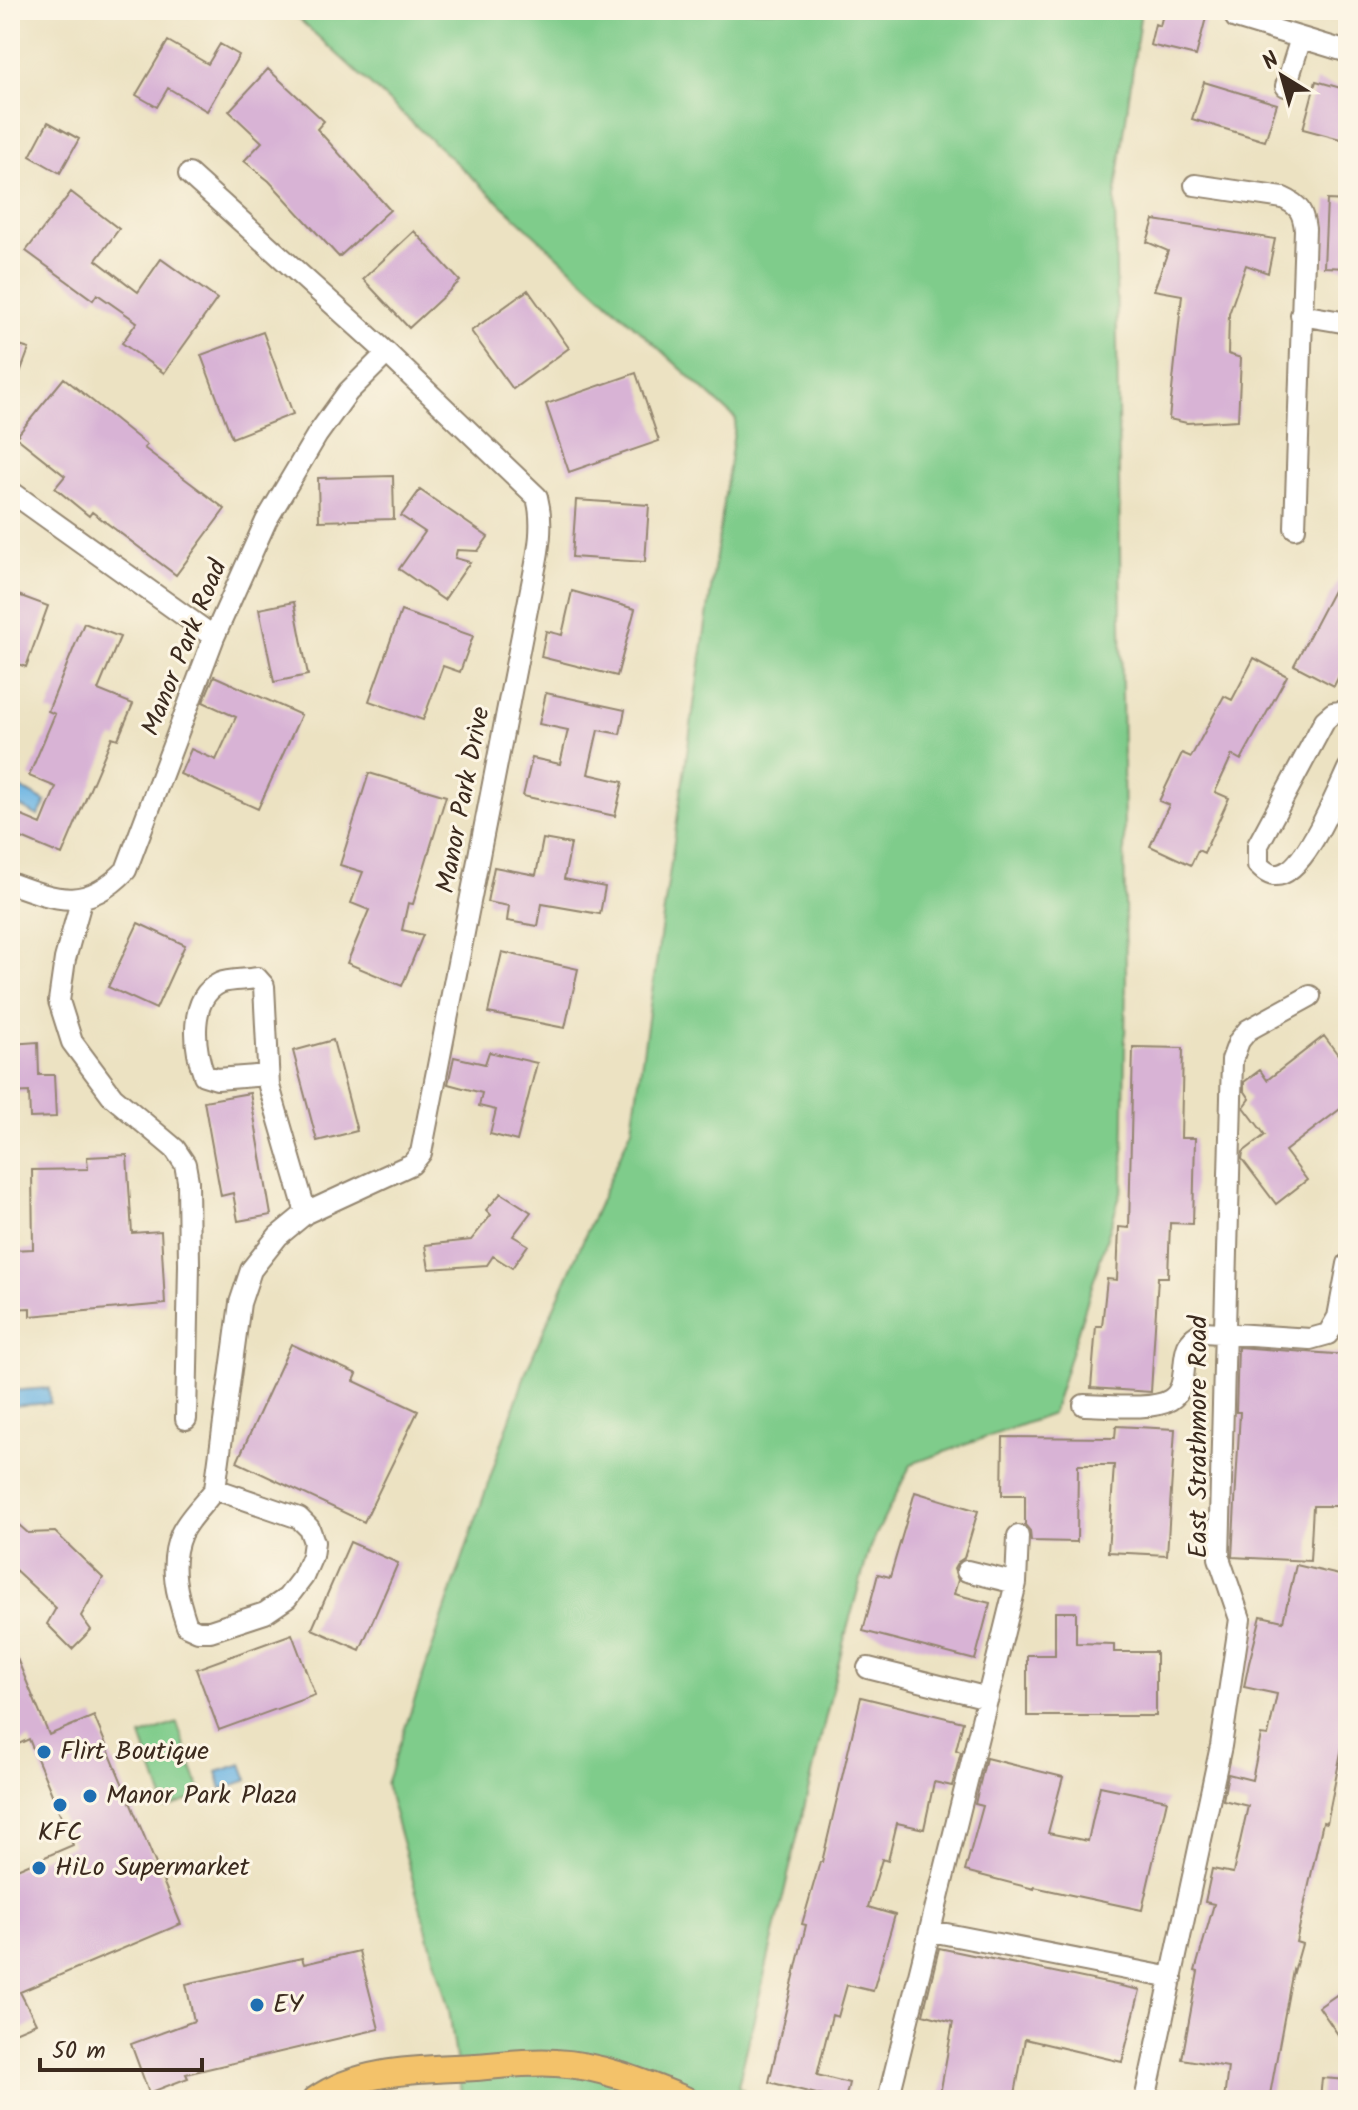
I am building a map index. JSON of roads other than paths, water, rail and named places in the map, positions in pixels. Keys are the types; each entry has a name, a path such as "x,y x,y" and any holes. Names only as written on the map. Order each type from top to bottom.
{"main road":[{"path":"316,2100 369,2076 557,2063 605,2071 685,2100"}],"street":[{"path":"1236,18 1348,52"},
{"path":"1286,86 1301,38"},
{"name":"Manor Park Drive","path":"189,174 387,353 537,497 542,528 421,1153 412,1164 306,1213 278,1236 251,1270 240,1303 215,1489"},
{"path":"1195,185 1283,198 1294,202 1303,214 1295,528"},
{"path":"1301,315 1348,323"},
{"name":"Manor Park Road","path":"82,898 99,893 126,870 214,637 266,521 317,435 348,392 387,353"},
{"path":"10,491 214,637"},
{"path":"1348,711 1333,713 1325,720 1263,835 1256,854 1258,865 1264,871 1273,875 1282,874 1304,856 1348,769"},
{"path":"10,883 46,897 64,900 82,898 65,959 59,1001 72,1042 113,1097 175,1149 185,1164 189,1251 186,1419"},
{"path":"268,1075 217,1079 204,1075 199,1059 199,1011 204,996 221,983 257,978 264,986 268,1075 306,1213"},
{"name":"East Strathmore Road","path":"1145,2100 1221,1746 1240,1619 1219,1558 1232,1060 1239,1041 1248,1030 1310,996"},
{"path":"1084,1405 1153,1405 1169,1401 1179,1392 1188,1342 1204,1332 1310,1339 1328,1334 1338,1317 1348,1264"},
{"path":"215,1489 299,1518 309,1528 314,1542 303,1577 287,1598 265,1613 210,1631 198,1631 187,1626 176,1592 174,1569 181,1534 215,1489"},
{"path":"888,2100 1016,1583 1018,1536"},
{"path":"967,1571 1016,1583"},
{"path":"868,1668 988,1698"},
{"path":"931,1931 1172,1978"}],"water":[{"path":"11,783 46,802 38,816 10,801"},
{"path":"49,1388 50,1403 10,1406 10,1391"},
{"path":"242,1764 248,1780 222,1789 217,1772"}],"place":[{"name":"Flirt Boutique","path":"44,1752"},
{"name":"Manor Park Plaza","path":"90,1796"},
{"name":"KFC","path":"60,1805"},
{"name":"HiLo Supermarket","path":"39,1868"},
{"name":"EY","path":"257,2005"}]}
